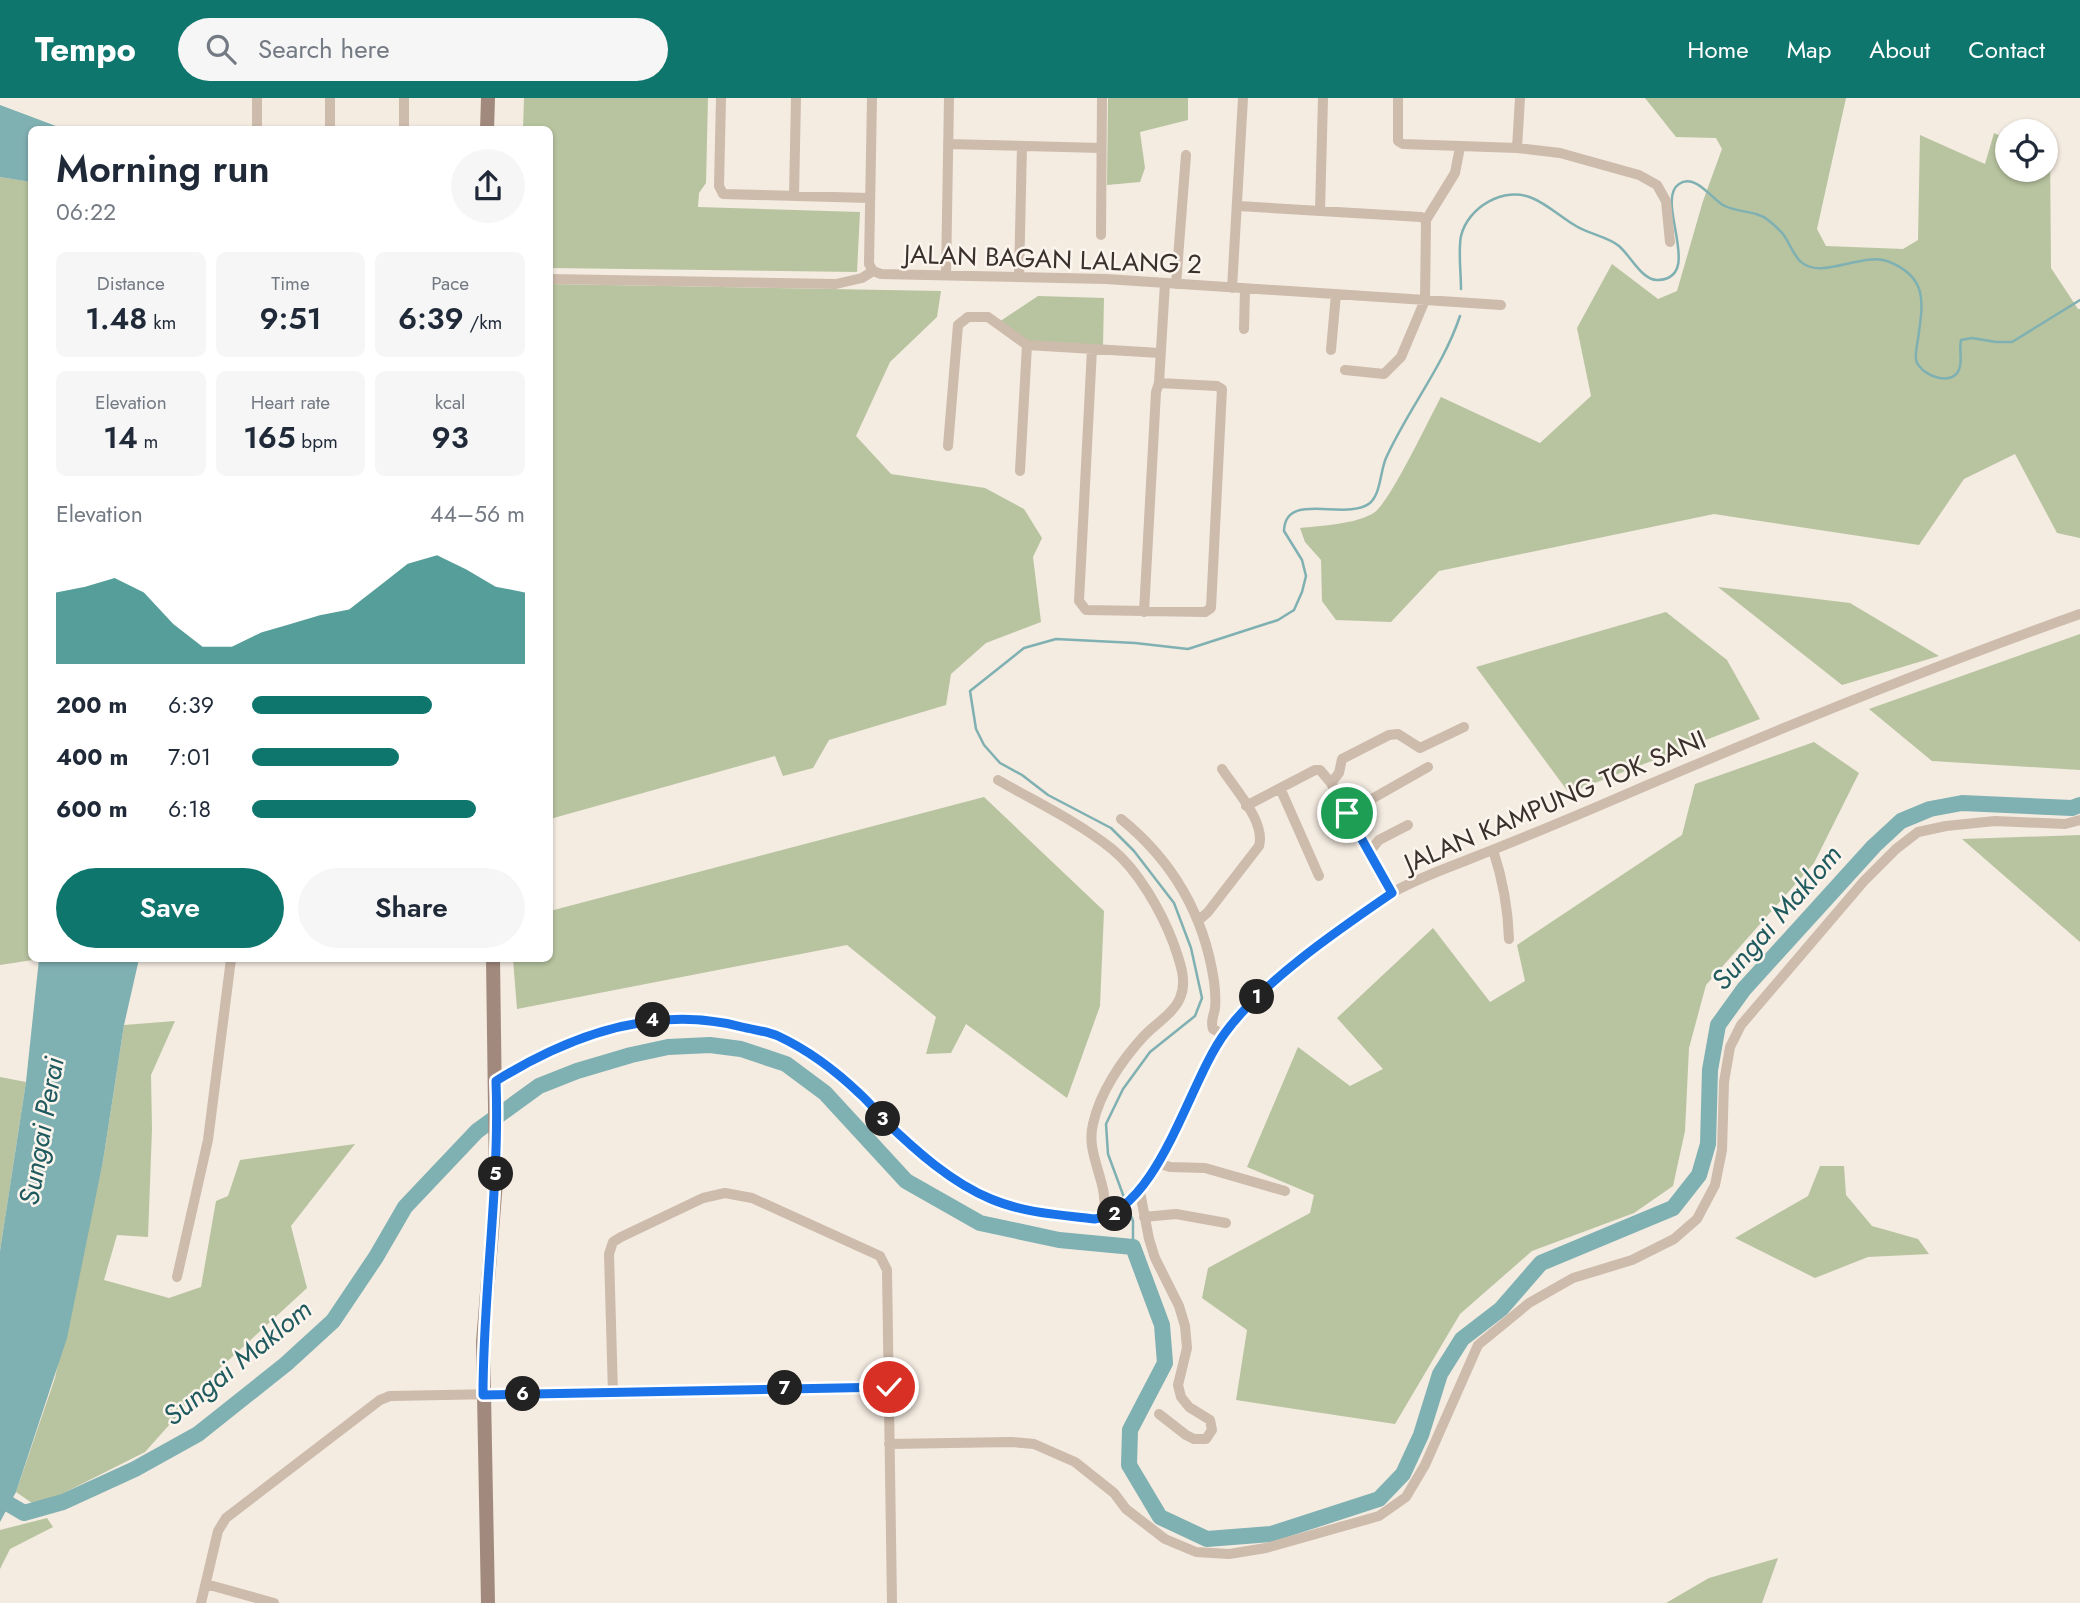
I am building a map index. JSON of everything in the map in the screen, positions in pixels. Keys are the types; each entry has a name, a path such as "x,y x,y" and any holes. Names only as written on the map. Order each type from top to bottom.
{"main road":[{"path":"487,126 488,98"},
{"path":"488,1603 483,1342 495,1208 497,1138 493,962"}],"street":[{"path":"257,98 257,126"},
{"path":"330,98 330,126"},
{"path":"404,98 404,126"},
{"path":"722,98 719,187 723,194 869,198"},
{"path":"794,195 796,98"},
{"path":"553,279 836,284 862,278 873,271 869,264 872,98"},
{"path":"946,275 949,98"},
{"path":"1101,235 1102,98"},
{"path":"1232,288 1243,98"},
{"path":"1320,211 1324,98"},
{"path":"1398,98 1398,141 1403,144 1517,148 1560,153 1639,175 1657,185 1666,201 1670,243"},
{"path":"1517,148 1520,98"},
{"path":"948,144 1101,148"},
{"path":"1019,277 1022,146"},
{"path":"1345,370 1384,373 1401,357 1425,300 1426,220 1455,173 1460,147"},
{"path":"1144,612 1156,393 1186,155"},
{"path":"1238,206 1421,217 1426,220"},
{"name":"JALAN BAGAN LALANG 2","path":"873,271 881,274 1171,284 1500,304"},
{"path":"1244,329 1245,289"},
{"path":"1331,350 1336,294"},
{"path":"948,446 958,325 968,317 988,317 1027,345 1160,353"},
{"path":"1020,471 1027,345"},
{"path":"1093,349 1079,601 1083,609 1208,611 1212,600 1222,389 1217,386 1159,383"},
{"name":"JALAN KAMPUNG TOK SANI","path":"1110,1216 1138,1193 1158,1163 1223,1034 1244,1010 1297,962 1392,893 1423,877 1698,762 2080,614"},
{"path":"1331,783 1339,773 1342,759 1389,735 1398,734 1420,748 1464,727"},
{"path":"1347,813 1428,767"},
{"path":"1199,920 1259,845 1261,838 1259,825 1222,769"},
{"path":"1247,806 1320,769 1331,783 1392,893"},
{"path":"496,1084 519,1067 550,1052 620,1025 675,1018 722,1021 776,1035 812,1055 861,1094 920,1154 991,1199 1027,1210 1095,1219 1110,1216 1095,1164 1091,1140 1093,1123 1116,1072 1143,1037 1180,1000 1184,974 1162,914 1113,850 1069,820 998,779"},
{"path":"1280,788 1319,876"},
{"path":"1121,819 1157,852 1189,898 1199,920 1211,963 1215,1008 1211,1024 1213,1029 1223,1034"},
{"path":"889,1444 1034,1444 1075,1462 1114,1493 1126,1509 1165,1539 1196,1552 1229,1554 1266,1548 1379,1516 1406,1497 1425,1465 1478,1345 1529,1303 1573,1278 1632,1260 1674,1239 1697,1219 1715,1185 1722,1150 1724,1082 1730,1047 1741,1025 1864,881 1896,849 1918,832 1946,826 1995,821 2065,824 2080,820"},
{"path":"1369,852 1379,840 1408,825"},
{"path":"1493,850 1502,877 1508,911 1509,939"},
{"path":"177,1277 204,1162 231,962"},
{"path":"1158,1163 1170,1167 1205,1168 1285,1191"},
{"path":"613,1393 609,1254 613,1242 703,1198 725,1193 752,1198 880,1256 887,1270 892,1603"},
{"path":"1138,1193 1155,1258 1180,1306 1185,1326 1187,1348 1178,1385 1181,1397 1189,1408 1210,1420 1212,1430 1206,1439 1194,1439 1159,1414"},
{"path":"1144,1217 1176,1214 1226,1223"},
{"path":"201,1603 218,1531 226,1518 380,1400 390,1396 889,1387"},
{"path":"206,1584 274,1603"}],"green space":[{"path":"524,98 708,98 706,183 699,193 698,207 860,212 857,272 553,268 553,126 523,126"},
{"path":"1108,98 1188,98 1188,120 1140,132 1145,168 1140,182 1107,185"},
{"path":"1645,98 1846,98 1817,229 1826,246 1903,249 1918,240 1920,135 1985,164 1994,133 1995,182 2050,182 2051,268 2080,309 2080,538 2057,533 2015,454 1964,479 1919,545 1714,514 1439,571 1391,622 1336,620 1322,601 1321,560 1305,542 1300,528 1349,522 1375,512 1400,476 1441,397 1540,443 1591,396 1577,328 1612,264 1658,299 1677,291 1703,201 1722,149 1716,138 1676,137"},
{"path":"0,177 28,181 28,961 0,965"},
{"path":"553,284 941,291 937,317 890,362 856,436 891,474 985,488 1024,509 1042,538 1033,557 1041,622 986,643 951,674 946,705 829,740 813,768 783,776 775,756 553,818"},
{"path":"1038,296 1104,298 1103,346 1029,343 999,322"},
{"path":"1718,587 1850,603 1939,656 1842,685"},
{"path":"1666,612 1727,660 1760,719 1569,793 1476,667"},
{"path":"2080,634 2080,770 1932,761 1869,709"},
{"path":"1814,742 1859,773 1814,863 1706,985 1689,1048 1685,1131 1673,1186 1634,1213 1532,1251 1460,1314 1395,1424 1236,1400 1247,1330 1202,1298 1208,1268 1310,1213 1314,1195 1247,1167 1298,1047 1350,1086 1383,1069 1337,1018 1433,928 1490,1002 1525,981 1517,945 1682,835 1695,784"},
{"path":"984,797 1104,911 1100,1006 1067,1098 966,1024 951,1053 926,1054 936,1017 847,945 517,1009 513,962 553,962 553,910"},
{"path":"2080,835 2080,942 1962,839"},
{"path":"175,1021 151,1075 148,1237 117,1235 104,1280 169,1298 201,1287 216,1201 228,1196 240,1160 355,1144 291,1226 307,1288 220,1368 145,1452 54,1498 32,1503 16,1492 55,1378 103,1161 124,1025"},
{"path":"0,1077 26,1082 0,1251"},
{"path":"1820,1166 1844,1166 1846,1195 1872,1226 1918,1239 1929,1254 1868,1257 1815,1278 1735,1238 1808,1196"},
{"path":"47,1518 53,1527 10,1549 0,1569 0,1530"},
{"path":"1778,1558 1762,1603 1666,1603 1709,1578"}],"water":[{"path":"0,105 56,126 28,126 28,182 0,177"},
{"name":"Sungai Perai","path":"39,962 138,962 124,1025 103,1161 67,1338 16,1492 0,1522 0,1251 26,1082"}],"waterway":[{"path":"1461,289 1460,248 1465,226 1479,208 1499,197 1510,195 1532,198 1576,226 1615,243 1652,279 1671,276 1678,266 1679,253 1672,205 1673,193 1679,184 1685,181 1697,184 1728,208 1768,220 1783,234 1800,261 1808,266 1829,267 1877,259 1901,267 1917,283 1920,292 1916,360 1924,371 1938,378 1952,377 1957,373 1961,363 1961,340 1972,338 2012,342 2080,300"},
{"path":"1125,1200 1108,1154 1106,1124 1123,1089 1150,1052 1195,1016 1202,998 1191,948 1174,903 1134,851 1111,828 1048,795 1022,775 1000,763 984,745 976,729 970,691 1024,648 1056,639 1188,649 1278,620 1294,610 1306,576 1302,560 1284,531 1287,519 1294,512 1305,509 1347,510 1359,508 1374,499 1386,458 1444,353 1460,316"},
{"name":"Sungai Maklom","path":"0,1499 24,1513 63,1502 135,1469 198,1434 286,1364 333,1321 376,1257 405,1207 477,1131 539,1086 631,1055 668,1047 710,1045 741,1049 786,1064 825,1093 906,1181 980,1223 1059,1240 1133,1247 1162,1325 1165,1363 1130,1430 1129,1465 1160,1517 1207,1539 1271,1534 1379,1499 1403,1474 1421,1435 1440,1374 1462,1339 1501,1309 1541,1263 1673,1208 1699,1175 1708,1144 1710,1070 1718,1025 1744,989 1874,846 1901,821 1930,809 1962,803 2072,808 2080,805"},
{"path":"1127,1206 1133,1221 1133,1247"}],"route":[{"path":"889,1387 483,1395 483,1342 496,1182 496,1081 550,1052 620,1025 675,1018 722,1021 776,1035 812,1055 861,1094 920,1154 991,1199 1027,1210 1105,1218 1115,1214 1140,1192 1158,1163 1223,1034 1244,1010 1297,962 1392,893 1347,813"}]}
